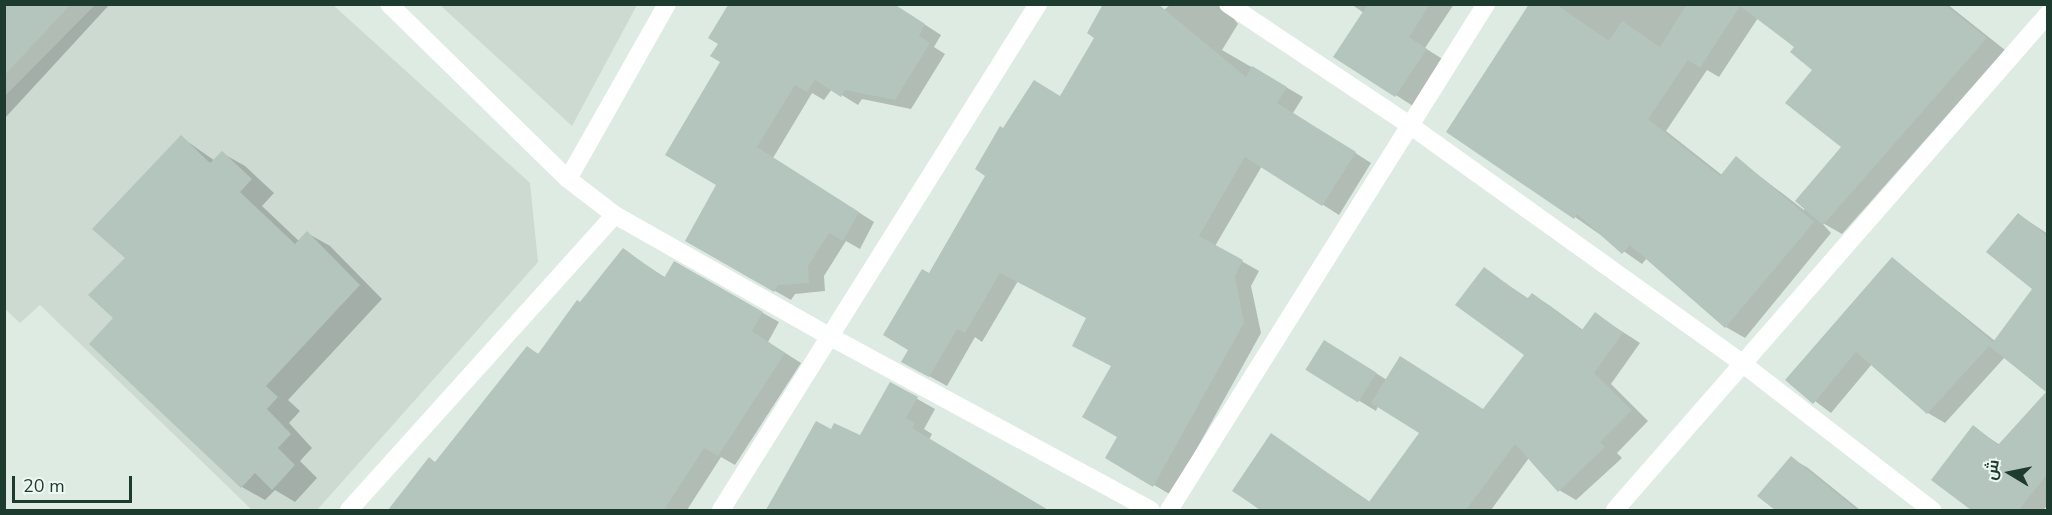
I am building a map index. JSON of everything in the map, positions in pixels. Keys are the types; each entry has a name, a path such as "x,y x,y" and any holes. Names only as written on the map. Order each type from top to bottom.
{"street":[{"path":"389,4 568,179 615,215 829,336 1151,510"},
{"path":"568,179 667,4"},
{"path":"721,510 1038,4"},
{"path":"1228,4 1412,126 1743,364 1932,510"},
{"path":"1169,510 1412,126 1486,4"},
{"path":"1615,510 2047,14 2033,4"},
{"path":"350,510 615,215"}],"shaded area":[{"path":"95,5 333,5 530,183 538,262 317,510 252,510 40,305 20,323 5,309 4,97"},
{"path":"440,5 637,5 572,126"}],"building":[{"path":"4,4 71,4 4,76"},
{"path":"894,4 925,24 919,36 930,43 895,100 845,90 841,97 815,80 807,92 795,85 757,147 859,212 843,241 829,233 808,266 809,283 778,285 774,292 685,241 716,185 665,155 720,62 710,56 718,44 708,38 728,5"},
{"path":"1103,4 1158,4 1246,77 1252,66 1287,87 1277,103 1356,152 1322,206 1245,157 1199,236 1243,260 1235,276 1244,323 1153,487 1105,458 1117,437 1082,417 1111,366 1072,346 1086,318 1000,273 965,333 957,329 929,377 901,362 908,350 883,335 922,269 929,273 985,176 975,169 1000,126 1003,128 1034,80 1060,96 1094,38 1087,33"},
{"path":"1368,4 1430,4 1409,37 1427,49 1395,97 1333,57"},
{"path":"1529,4 1556,4 1609,41 1622,21 1660,47 1687,4 1944,4 1987,38 1823,225 1795,201 1841,147 1785,103 1812,70 1790,52 1794,47 1740,6 1700,68 1688,60 1648,119 1720,176 1736,156 1814,222 1725,328 1630,245 1622,254 1577,214 1574,219 1446,132"},
{"path":"181,135 210,163 222,151 252,179 240,192 295,244 307,231 360,285 266,386 278,397 267,409 291,434 278,448 295,465 272,490 255,473 241,488 89,344 113,318 88,295 125,258 92,229"},
{"path":"2018,213 2048,237 2048,473 2019,510 1971,510 1931,480 1973,425 1998,445 2046,392 1989,346 1927,414 1856,352 1813,404 1785,380 1892,257 1993,342 2032,289 1986,252"},
{"path":"623,248 664,278 674,261 763,312 752,331 785,353 718,456 704,448 664,510 388,510 429,457 435,462 527,346 538,354 577,300 580,302"},
{"path":"1484,267 1527,299 1532,293 1582,330 1595,312 1623,333 1594,373 1632,410 1600,442 1605,447 1558,492 1515,444 1466,510 1261,510 1232,491 1271,433 1369,502 1419,433 1371,403 1400,356 1483,409 1524,355 1455,305"},
{"path":"1324,340 1377,373 1358,403 1305,370"},
{"path":"890,382 918,397 906,418 915,423 912,428 1048,510 766,510 816,421 831,429 834,423 860,435"},
{"path":"1791,456 1857,510 1775,510 1757,496"}]}
